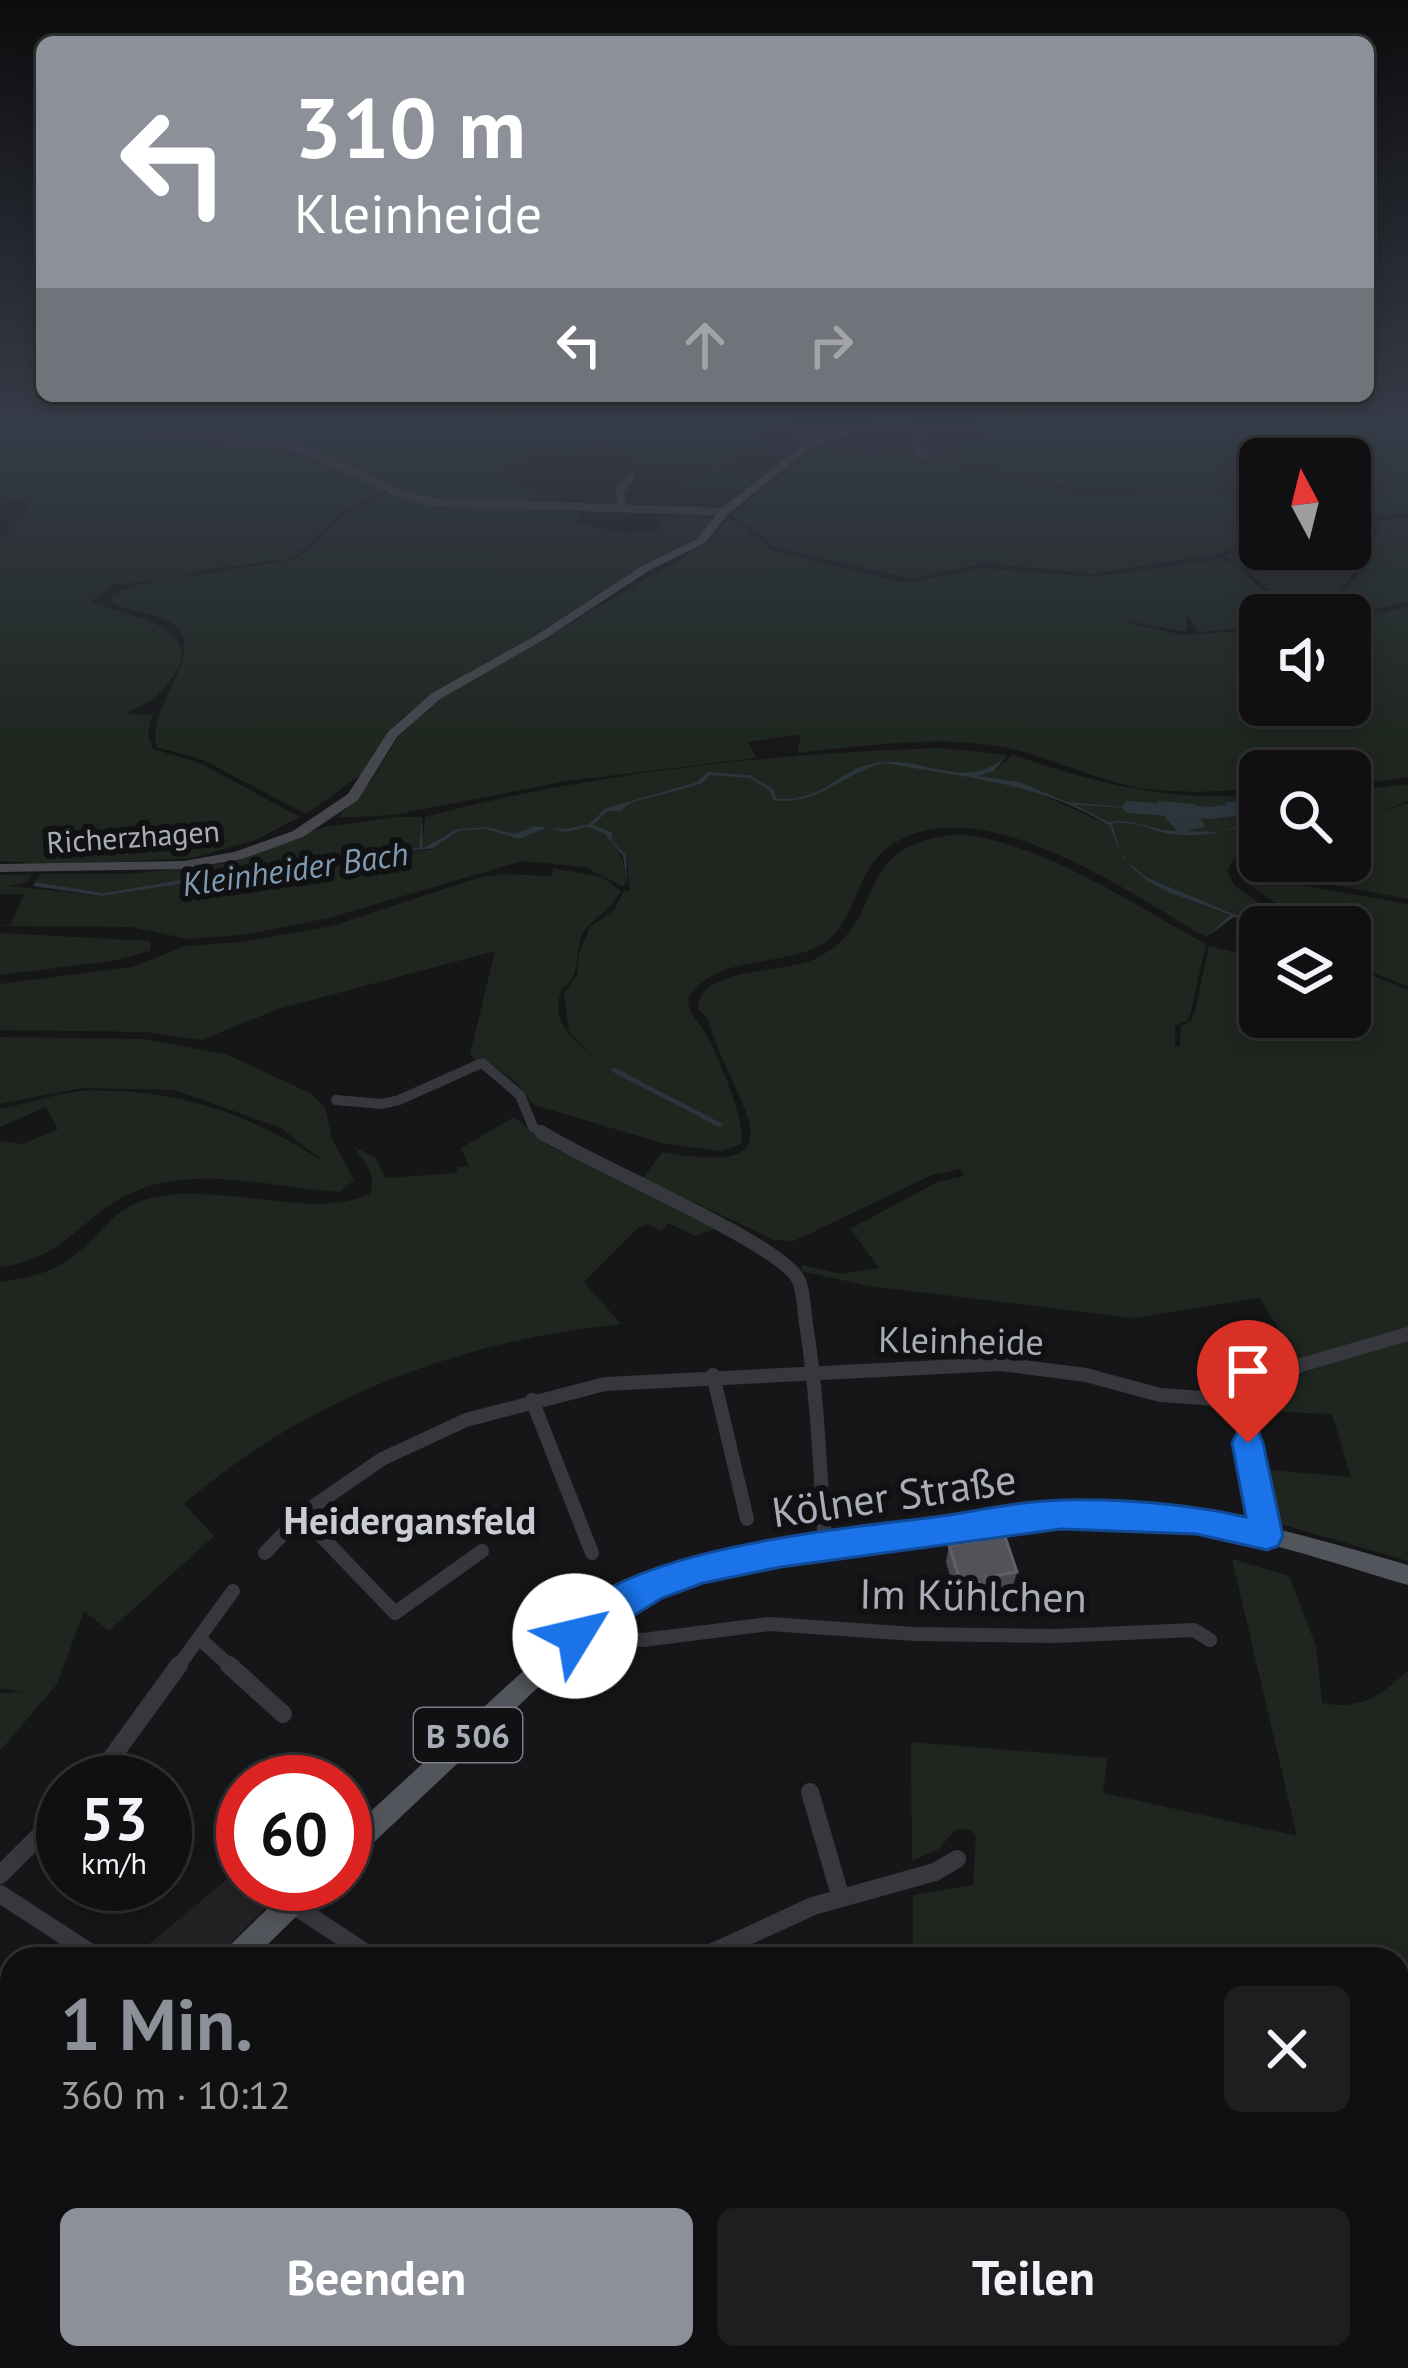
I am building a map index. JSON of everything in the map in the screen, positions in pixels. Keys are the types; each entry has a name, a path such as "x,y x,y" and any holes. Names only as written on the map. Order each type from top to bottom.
{"main road":[{"name":"Kölner Straße","path":"372,1827 593,1621 629,1597 676,1576 734,1560 1061,1514 1196,1520 1408,1575"},
{"path":"246,1947 284,1911"}],"street":[{"name":"Richerzhagen","path":"0,868 184,865 236,856 298,834 344,805 367,779 392,735 436,696 539,638 646,568 701,542 708,533"},
{"path":"336,1100 399,1100 482,1063 520,1095 533,1127 573,1153 744,1238 791,1270 803,1293 814,1372 825,1546"},
{"path":"1267,1536 1248,1443 1247,1401 1301,1365 1408,1334"},
{"name":"Kleinheide","path":"265,1553 301,1515 382,1460 466,1420 604,1384 1001,1364 1086,1376 1160,1395 1247,1401"},
{"path":"713,1376 747,1520"},
{"path":"532,1400 592,1553"},
{"path":"301,1515 394,1613 482,1551"},
{"path":"117,1755 232,1592"},
{"name":"Im Kühlchen","path":"593,1621 623,1638 644,1640 770,1624 1009,1635 1194,1630 1210,1640"},
{"path":"199,1638 283,1714"},
{"path":"810,1792 840,1895"},
{"path":"0,1875 36,1839"},
{"path":"717,1947 736,1935 840,1895 935,1872 957,1858"},
{"path":"0,1894 82,1947"},
{"path":"302,1911 357,1947"}],"shaded area":[{"path":"8,533 320,533 293,558 197,571 171,580 115,584 91,601 147,620 177,640 182,654 177,671 155,696 126,714 152,715 148,735 153,749 200,763 300,817 255,840 192,858 61,865 0,861 0,541"},
{"path":"326,533 703,533 696,541 630,574 525,642 434,692 398,722 362,774 306,814 203,760 157,747 160,713 185,645 180,631 166,620 112,603 111,595 138,585 297,559"},
{"path":"715,533 751,533 771,550 904,583 981,568 1095,577 1222,559 1237,565 1265,594 1239,594 1239,628 1200,632 1186,614 1187,630 1182,631 1115,619 1181,635 1239,631 1239,726 1371,726 1371,615 1408,607 1408,777 1371,782 1371,750 1239,750 1239,789 1170,791 1125,785 1017,750 963,742 907,742 797,753 801,734 748,742 757,758 567,781 393,815 337,818 369,784 399,736 441,697 702,547"},
{"path":"756,533 1239,533 1239,547 1218,554 1093,574 985,563 913,579 777,548"},
{"path":"1377,533 1408,533 1408,602 1371,610 1371,594 1341,594 1359,570 1371,570 1371,545"},
{"path":"1239,550 1239,565 1235,562 1224,555"},
{"path":"1245,570 1354,570 1334,594 1275,594"},
{"path":"941,748 1007,755 994,771 1013,755 1134,789 1239,796 1239,802 1226,802 1239,817 1239,825 1219,832 1239,826 1239,856 1227,871 1234,885 1264,906 1239,906 1239,916 1146,877 1129,863 1142,876 1157,886 1231,916 1206,937 1094,872 1006,835 962,828 922,831 886,849 867,872 831,937 802,953 715,974 688,998 740,1120 741,1144 722,1151 665,1144 534,1105 514,1080 481,1057 476,1060 470,1054 495,951 278,1009 201,1040 146,1032 0,1030 0,984 132,967 186,946 243,942 332,926 477,878 552,876 553,868 602,877 621,891 585,930 573,977 562,990 558,1002 565,1028 591,1055 569,1032 564,992 577,976 579,954 590,927 614,910 624,891 630,891 626,855 612,841 612,832 592,826 608,811 621,811 630,803 701,784 710,774 749,778 769,790 773,800 791,800 776,799 773,789 750,775 708,772 697,782 606,808 589,824 565,829 535,826 515,835 487,827 458,829 422,848 425,817 551,788 681,768","holes":["885,761 1000,781 885,763 864,768 828,789 858,769","1024,787 1113,826 1120,849 1111,826"]},
{"path":"1408,784 1408,801 1372,815 1408,803 1408,899 1318,882 1371,882 1371,788"},
{"path":"422,817 419,848 355,856 323,867 274,867 265,873 192,878 104,893 35,882 41,874 126,874 221,864 324,827"},
{"path":"548,827 587,827 605,834 622,858 624,887 585,867 522,861 329,918 242,935 187,939 132,927 0,926 11,924 24,894 0,894 0,875 32,874 27,883 9,886 102,896 192,882 267,877 279,870 317,872 355,858 434,849 459,831 486,829 518,838"},
{"path":"961,834 1026,850 1206,944 1188,1020 1175,1026 1175,1047 1180,1046 1181,1026 1191,1021 1195,1011 1209,946 1239,953 1239,1038 1371,1038 1371,975 1408,990 1408,1329 1298,1362 1260,1298 1133,1318 869,1286 801,1271 802,1265 841,1274 879,1268 850,1229 937,1182 964,1176 960,1169 932,1175 794,1241 774,1240 643,1178 662,1152 709,1158 737,1154 749,1143 743,1103 708,1019 698,1009 702,995 727,978 817,958 840,942 855,923 884,867 900,852 925,840"},
{"path":"1245,882 1282,882 1408,904 1408,986 1371,972 1371,906 1280,906"},
{"path":"0,933 151,941 150,951 112,961 0,975"},
{"path":"0,1037 142,1039 226,1054 310,1093 325,1107 332,1139 354,1180 340,1192 237,1180 160,1183 116,1201 43,1254 0,1267 0,1141 23,1144 58,1129 46,1107 0,1127 0,1108 82,1091 180,1099 241,1118 327,1164 281,1128 174,1090 82,1088 0,1104"},
{"path":"514,1117 549,1146 715,1229 695,1236 668,1223 660,1231 648,1224 638,1228 584,1282 621,1324 503,1344 389,1380 281,1433 231,1466 184,1504 214,1536 109,1631 84,1611 57,1684 0,1751 0,1693 23,1692 0,1688 0,1282 62,1264 116,1216 150,1198 206,1194 320,1204 370,1194 371,1175 354,1147 375,1157 386,1178 456,1173 458,1166 469,1167 461,1148"},
{"path":"1408,1341 1408,1561 1277,1523 1266,1509 1257,1469 1351,1477 1332,1414 1254,1411 1255,1407 1312,1367"},
{"path":"1232,1559 1289,1576 1316,1646 1322,1703 1359,1703 1388,1688 1408,1670 1408,1947 913,1947 913,1895 973,1885 976,1836 971,1830 957,1829 937,1850 912,1861 911,1742 1107,1758 1103,1793 1297,1836"},
{"path":"216,1888 216,1911 263,1911 226,1947 145,1947"}],"water":[{"path":"1007,755 994,771 977,776 1019,782 1068,802 1147,809 1076,805 1108,822 1126,821 1168,830 1177,831 1158,809 1158,801 1194,804 1205,827 1186,831 1220,832 1173,834 1131,823 1112,824 1121,851 1110,826 1056,800 1001,784 885,763 818,794 789,801 773,800 769,790 749,778 710,775 701,784 630,803 621,811 608,811 593,825 612,832 612,841 626,855 627,887 623,856 605,834 588,827 565,832 550,827 589,824 606,808 697,782 708,772 750,775 773,789 777,799 808,795 880,762 962,773 992,766"},
{"name":"Kleinheider Bach","path":"422,817 423,848 457,829 487,827 515,834 547,827 519,839 486,829 459,831 434,848 355,858 317,872 279,870 267,877 192,882 102,896 33,886 35,882 104,893 192,878 265,873 274,867 323,867 355,856 419,848"},
{"path":"1128,862 1146,877 1239,919 1234,917 1206,937 1230,915 1142,876"}],"building":[{"path":"1002,1528 1017,1572 994,1576 997,1583 974,1587 971,1579 960,1581 949,1545 976,1541 974,1533"}],"waterway":[{"path":"1129,807 1211,813 1239,809"},
{"path":"614,1070 720,1125"}],"district":[{"name":"Heidergansfeld","path":"410,1519"}],"route":[{"path":"575,1636 611,1608 676,1576 781,1552 1061,1514 1196,1520 1267,1536 1248,1443"}]}
